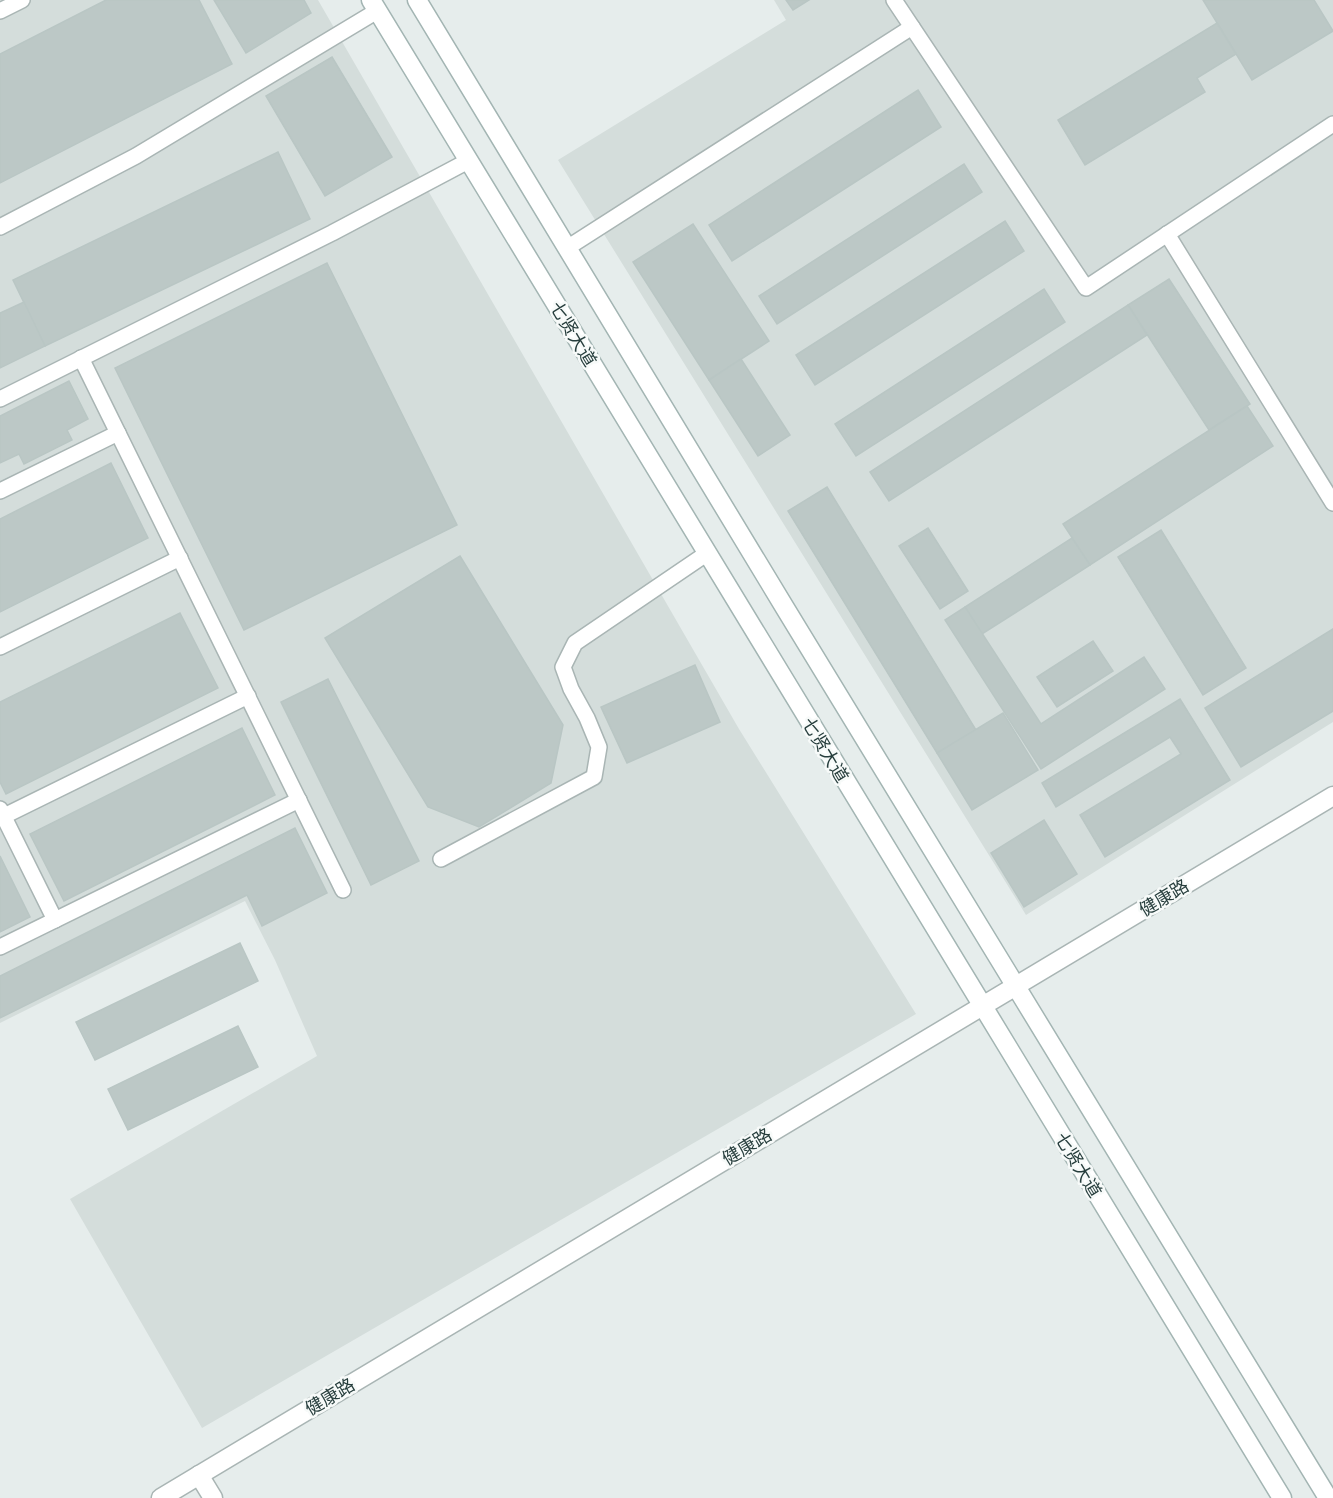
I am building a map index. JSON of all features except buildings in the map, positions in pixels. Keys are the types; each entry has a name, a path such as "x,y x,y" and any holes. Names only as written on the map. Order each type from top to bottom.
{"main road":[{"path":"417,0 1328,1498"},
{"name":"七贤大道","path":"374,6 1282,1498"},
{"name":"健康路","path":"160,1498 1333,796"},
{"path":"199,1475 213,1498"}],"lane":[{"path":"0,11 22,0"},
{"path":"894,0 1086,288 1333,124"},
{"path":"0,227 136,156 374,6"},
{"path":"567,248 912,27"},
{"path":"0,399 332,233 468,161"},
{"path":"1167,234 1333,503"},
{"path":"81,358 343,890"},
{"path":"0,491 118,433"},
{"path":"441,859 594,777 599,747 563,667 575,643 706,554"},
{"path":"0,647 180,558"},
{"path":"55,920 1,815 248,696"},
{"path":"0,947 299,800"}],"shaded area":[{"path":"0,0 318,0 739,729 916,1014 202,1428 70,1199 317,1056 275,960 245,901 0,1023"},
{"path":"774,0 1333,0 1333,722 1026,915 558,160 786,20"}]}
